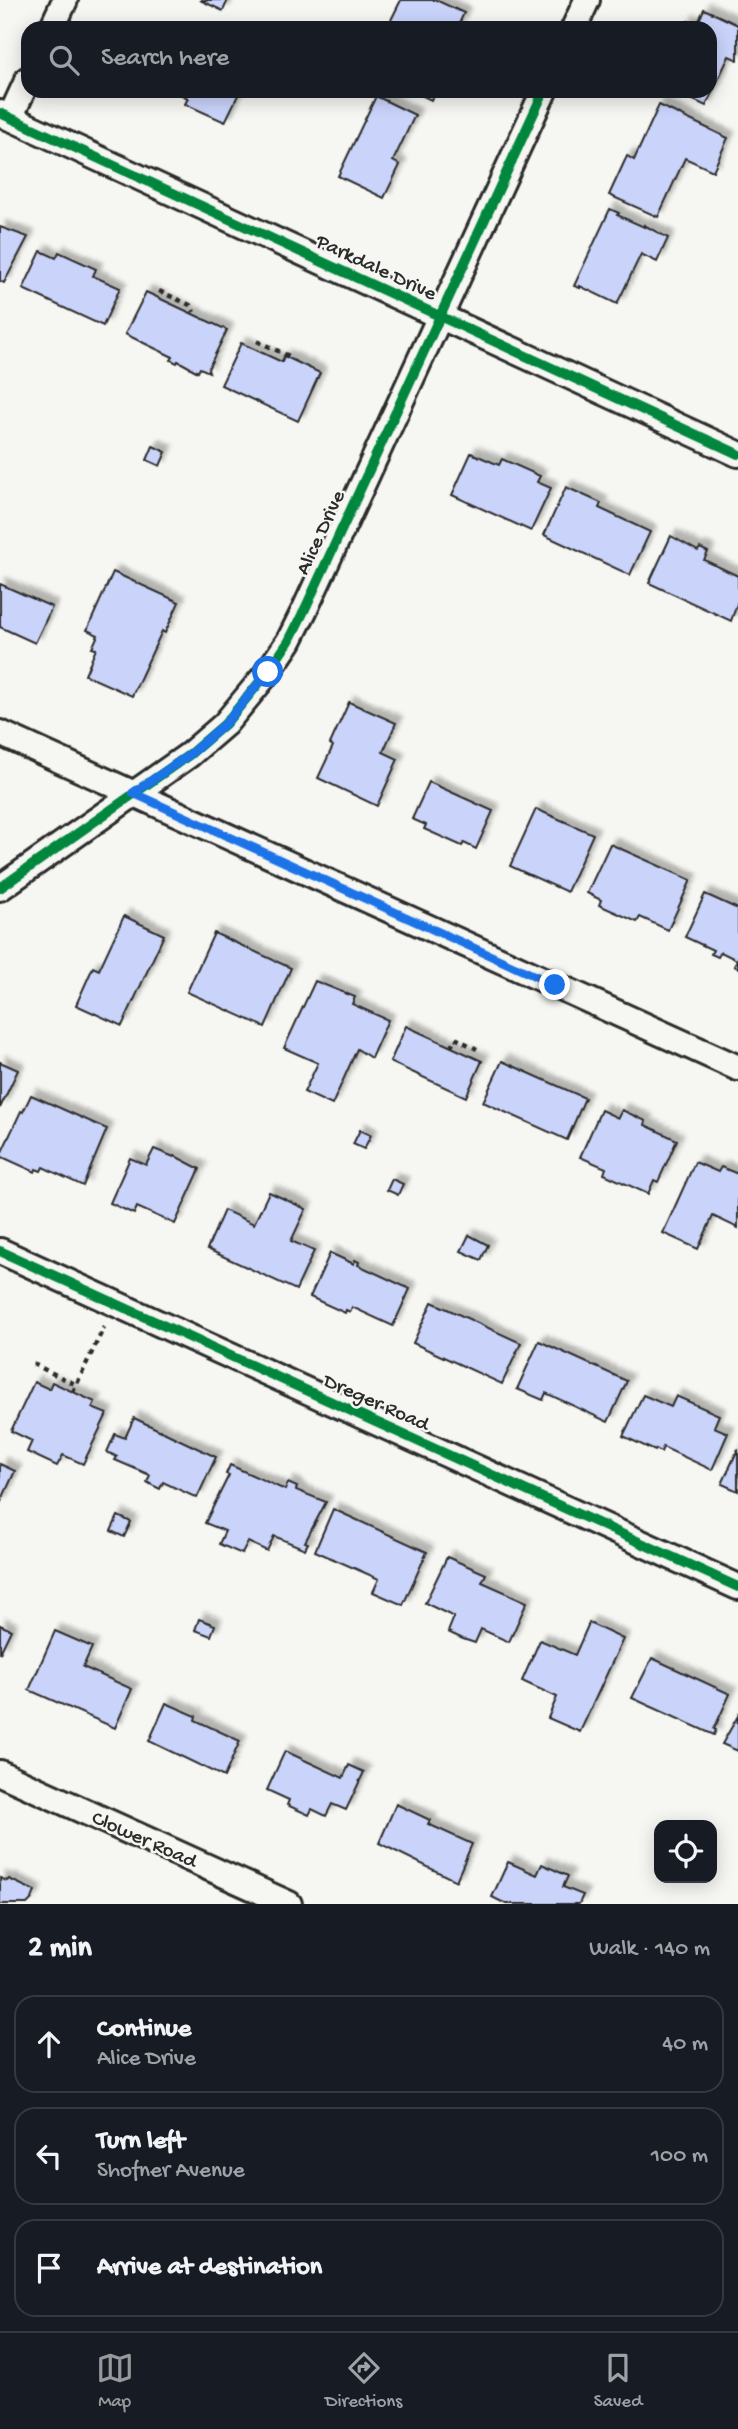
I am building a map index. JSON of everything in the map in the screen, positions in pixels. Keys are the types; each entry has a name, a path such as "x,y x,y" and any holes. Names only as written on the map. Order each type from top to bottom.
{"street":[{"path":"55,21 65,0"},
{"path":"577,21 587,0"},
{"path":"5,115 21,90"},
{"name":"Alice Drive","path":"0,888 189,755 225,724 268,672 289,641 541,98"},
{"name":"Parkdale Drive","path":"5,115 738,454"},
{"path":"0,733 738,1068"},
{"name":"Dreger Road","path":"0,1251 738,1587"},
{"name":"Clower Road","path":"0,1773 289,1904"}],"path":[{"path":"159,291 190,305 194,312"},
{"path":"257,341 291,357"},
{"path":"451,1046 455,1038 477,1049"},
{"path":"73,1392 104,1327"},
{"path":"33,1364 77,1385"}],"building":[{"path":"200,0 228,0 223,11"},
{"path":"401,0 436,0 464,13 460,21 390,21"},
{"path":"704,9 738,25 738,60 729,56 717,82 717,21 699,21"},
{"path":"188,98 237,98 225,122 185,104"},
{"path":"375,98 415,115 393,161 400,165 384,198 338,176"},
{"path":"689,98 710,98 706,106"},
{"path":"659,105 728,138 713,171 685,158 658,217 609,195 627,156 634,160"},
{"path":"610,209 619,213 617,215 668,238 657,262 641,254 617,304 580,286 574,286"},
{"path":"0,227 28,237 4,283 0,281"},
{"path":"41,251 56,258 59,252 96,269 93,276 120,288 103,326 23,289"},
{"path":"146,292 227,330 208,369 209,372 200,368 198,372 178,361 177,363 171,360 173,357 125,334"},
{"path":"241,343 282,362 284,356 320,373 298,421 221,385"},
{"path":"153,446 166,452 160,466 147,460"},
{"path":"471,453 499,465 502,459 540,476 537,482 551,488 531,531 452,495"},
{"path":"566,487 601,503 599,508 650,532 630,575 544,535"},
{"path":"671,536 698,551 700,548 708,552 704,560 738,576 738,601 731,621 649,583"},
{"path":"113,572 179,602 165,633 162,631 132,696 85,675 96,649 92,648 98,635 87,630"},
{"path":"0,584 52,607 35,643 0,627"},
{"path":"349,702 396,723 383,752 398,759 377,806 318,778"},
{"path":"429,782 493,811 476,849 464,843 462,846 424,829 426,825 412,819"},
{"path":"536,809 593,834 567,892 510,866"},
{"path":"610,844 691,880 668,930 640,917 637,922 599,905 601,900 587,893"},
{"path":"705,894 738,909 738,968 734,966 737,960 721,952 718,957 711,954 713,950 685,937"},
{"path":"124,916 164,935 122,1026 76,1005 93,967 99,970"},
{"path":"214,933 291,968 265,1027 187,992"},
{"path":"315,981 355,997 352,1004 388,1020 371,1058 357,1049 332,1105 304,1092 318,1063 284,1048"},
{"path":"406,1026 482,1061 466,1097 390,1062"},
{"path":"502,1061 585,1098 567,1140 483,1102"},
{"path":"0,1062 18,1070 0,1108"},
{"path":"31,1095 107,1129 83,1186 43,1167 41,1171 36,1169 35,1172 0,1156"},
{"path":"601,1110 618,1118 622,1110 646,1121 645,1125 677,1140 658,1182 654,1180 648,1194 604,1174 606,1168 580,1157"},
{"path":"360,1130 371,1135 364,1149 353,1144"},
{"path":"154,1149 200,1169 175,1224 137,1207 134,1214 110,1203 130,1158 146,1165"},
{"path":"695,1162 718,1172 721,1167 738,1174 738,1228 713,1216 698,1249 663,1233"},
{"path":"392,1179 403,1184 398,1195 387,1190"},
{"path":"269,1192 306,1209 291,1241 314,1251 296,1290 207,1249 224,1210 254,1224"},
{"path":"469,1235 488,1245 481,1260 461,1251"},
{"path":"330,1253 354,1264 355,1260 359,1262 358,1265 410,1289 393,1326 352,1307 350,1312 346,1310 345,1313 310,1297"},
{"path":"432,1302 521,1343 502,1384 413,1343"},
{"path":"539,1341 627,1381 608,1422 546,1393 543,1400 517,1389"},
{"path":"34,1382 49,1389 52,1382 95,1402 92,1408 107,1414 83,1464 63,1455 57,1466 27,1452 32,1441 11,1431"},
{"path":"643,1395 671,1407 676,1396 719,1415 714,1427 728,1433 712,1470 663,1447 661,1452 656,1449 655,1451 623,1436"},
{"path":"134,1418 216,1457 197,1498 163,1482 160,1489 154,1486 147,1482 150,1475 115,1460 117,1457 107,1452 115,1434 125,1438"},
{"path":"738,1449 738,1491 722,1484"},
{"path":"0,1464 15,1471 0,1504"},
{"path":"230,1465 285,1490 288,1483 297,1487 296,1490 326,1502 305,1542 308,1543 305,1549 274,1536 267,1551 248,1542 242,1554 219,1544 225,1531 205,1523 229,1475 226,1474"},
{"path":"333,1509 427,1552 403,1605 373,1592 379,1579 315,1551"},
{"path":"118,1516 131,1522 124,1537 111,1531"},
{"path":"447,1557 486,1574 482,1582 527,1602 509,1642 481,1629 475,1643 463,1639 448,1632 454,1617 425,1603"},
{"path":"199,1619 215,1625 211,1636 195,1630"},
{"path":"589,1623 623,1639 580,1732 548,1718 557,1697 522,1681 540,1640 575,1655"},
{"path":"0,1625 11,1630 0,1653"},
{"path":"55,1631 92,1647 83,1667 132,1689 115,1728 29,1690"},
{"path":"652,1658 730,1694 714,1729 714,1735 632,1698"},
{"path":"166,1703 196,1716 195,1720 240,1741 224,1777 149,1741"},
{"path":"738,1716 738,1751 722,1744"},
{"path":"285,1751 343,1778 349,1765 364,1772 346,1810 332,1804 326,1816 312,1809 309,1815 287,1805 289,1800 267,1790"},
{"path":"396,1804 430,1820 428,1824 472,1844 456,1881 379,1843"},
{"path":"508,1862 537,1875 542,1864 568,1876 563,1887 583,1895 579,1904 506,1904 492,1897"},
{"path":"0,1878 7,1881 9,1879 35,1891 32,1899 27,1904 0,1904"}],"cycle path":[{"path":"0,888 189,755 225,724 268,672 289,641 305,609 541,98"},
{"path":"0,113 738,454"},
{"path":"0,1251 738,1587"}],"route":[{"path":"268,672 225,724 189,755 133,793 555,985"}]}
